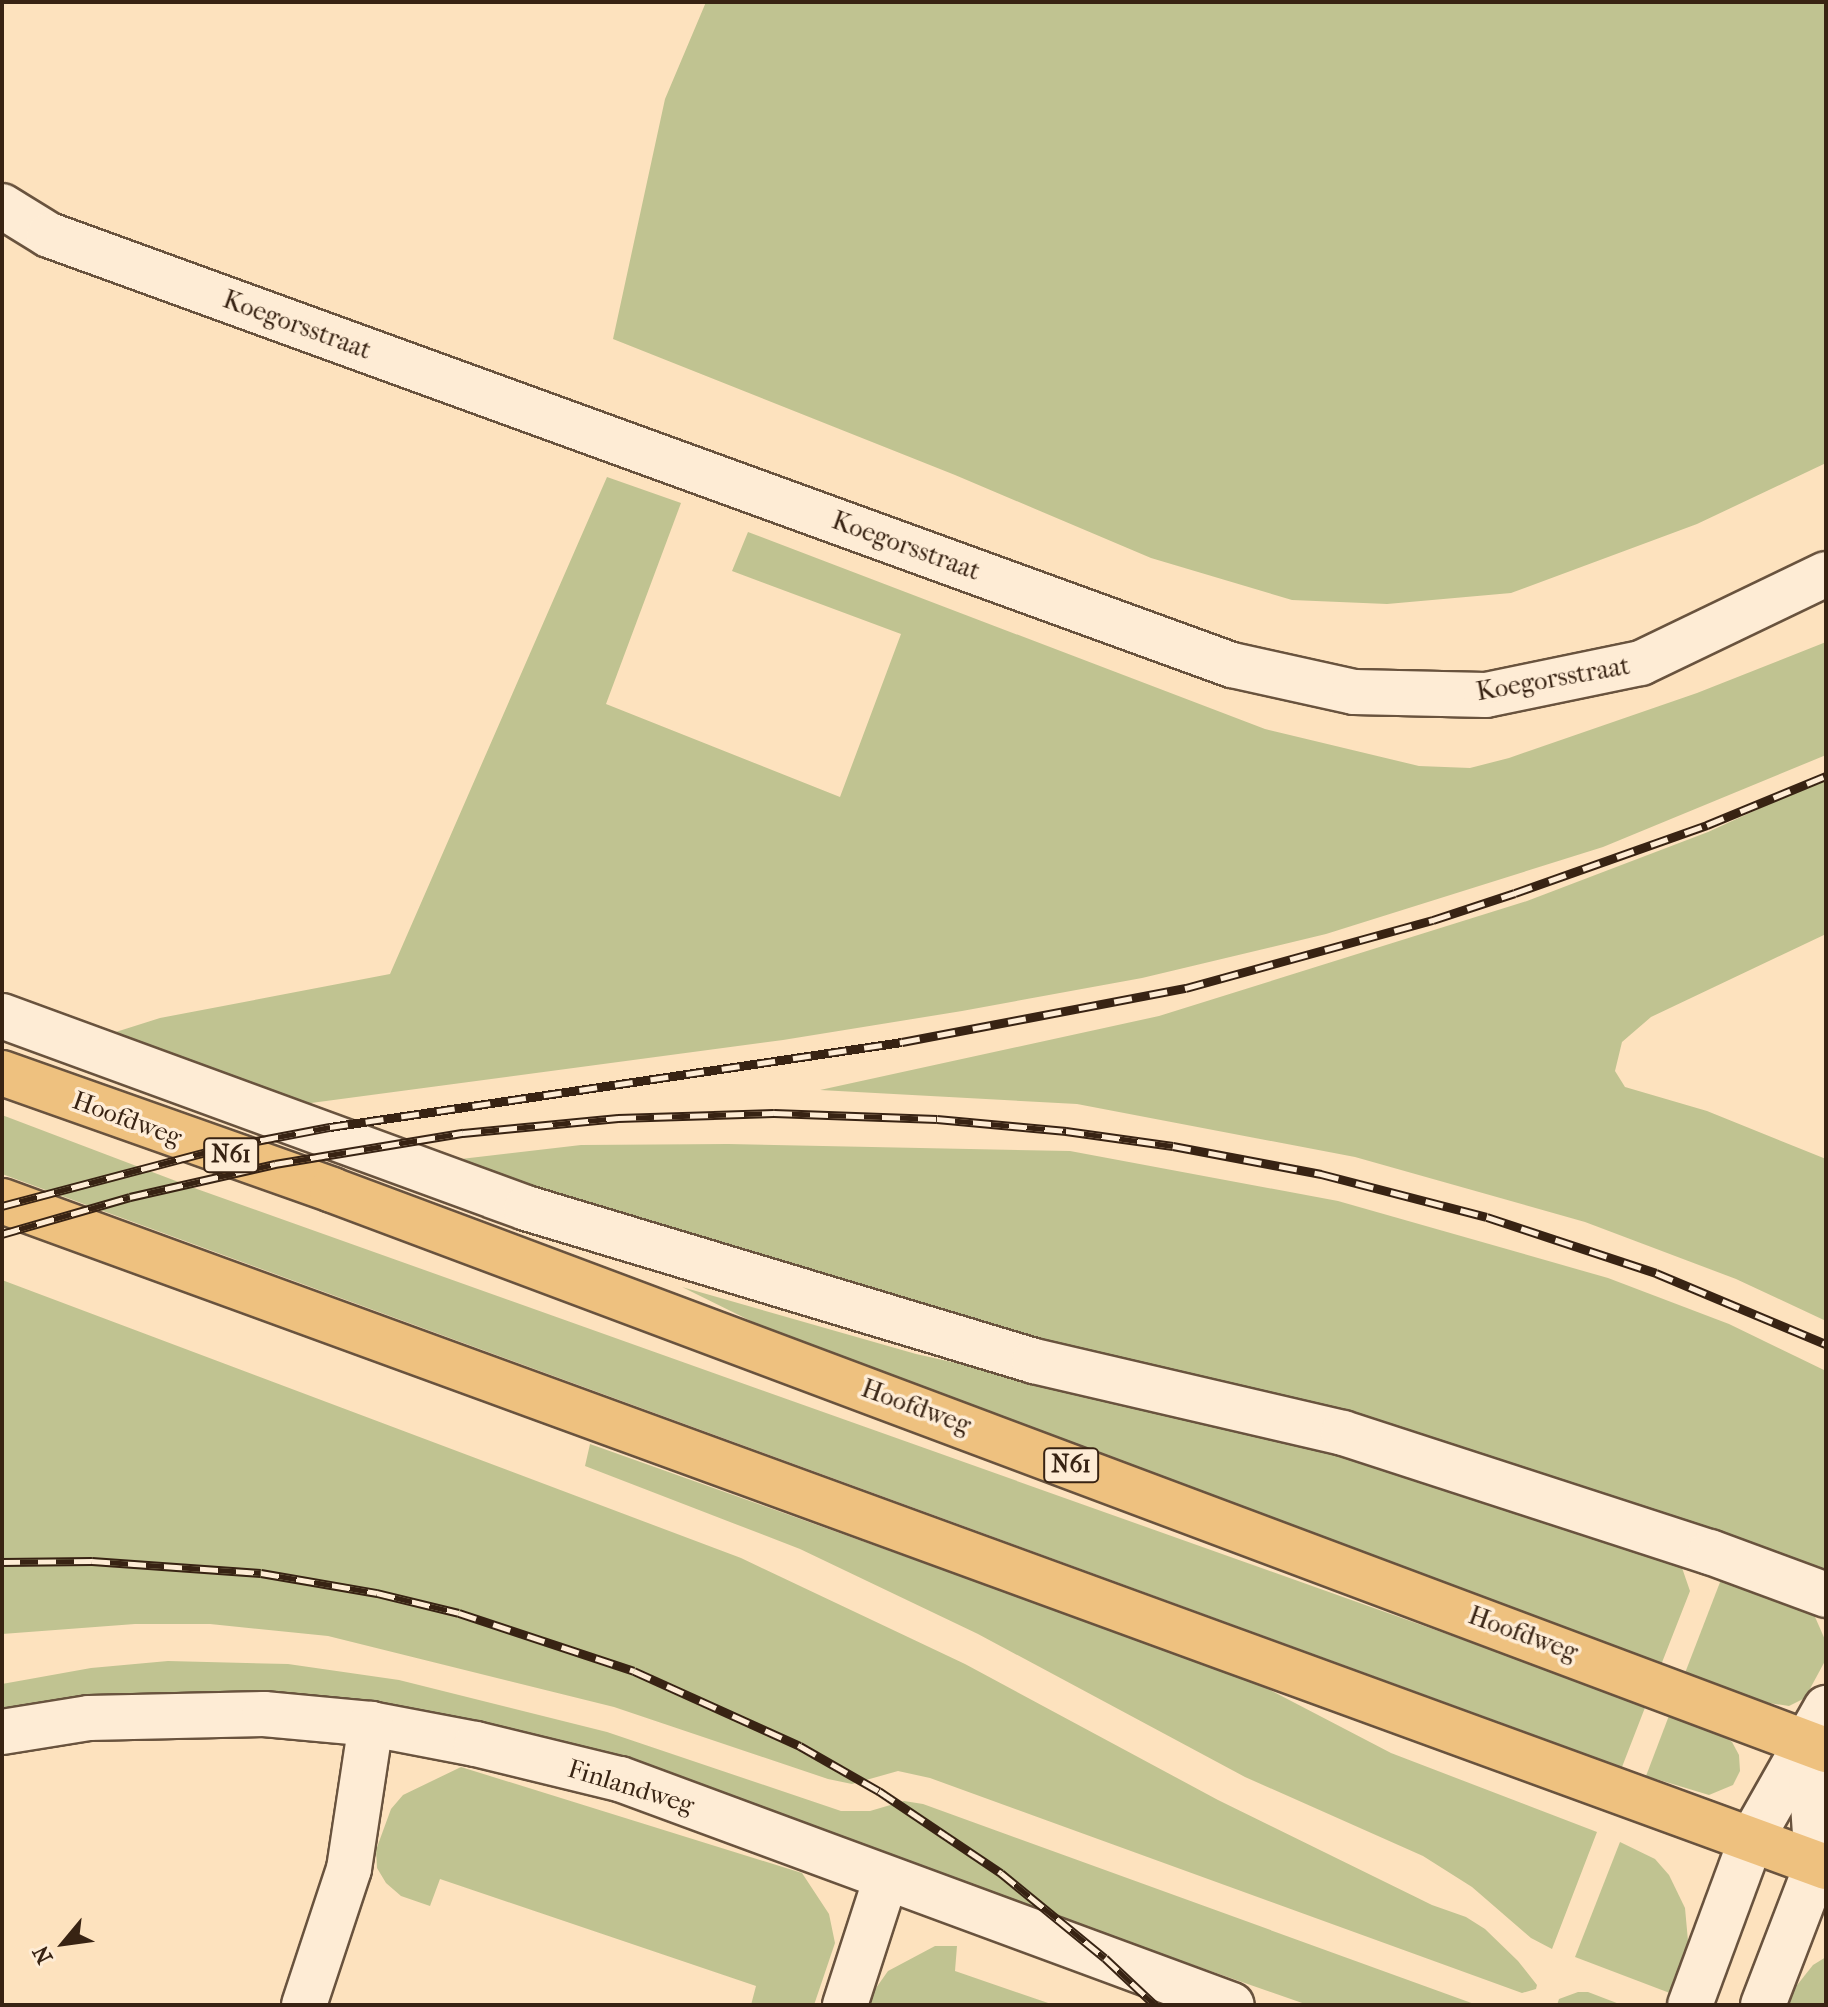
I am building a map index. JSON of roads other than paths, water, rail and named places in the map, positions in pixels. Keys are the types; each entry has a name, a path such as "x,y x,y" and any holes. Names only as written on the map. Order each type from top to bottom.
{"main road":[{"name":"Hoofdweg","path":"2,1073 332,1190 1820,1734"},
{"path":"2,1201 1822,1866"}],"street":[{"name":"Koegorsstraat","path":"2,206 49,235 1232,665 1354,692 1486,695 1641,663 1826,574"},
{"path":"2,1016 526,1208 1034,1361 1343,1433 1710,1552 1826,1595"},
{"name":"Finlandweg","path":"2,1732 89,1718 264,1714 371,1724 620,1779 1232,2005"},
{"path":"304,2005 349,1869 371,1724"},
{"path":"1690,2005 1751,1840 1820,1734"},
{"path":"1763,2005 1822,1866 1820,1734"},
{"path":"845,2005 886,1878"}],"railway":[{"path":"2,1206 225,1147 330,1127 902,1042 1186,988 1433,920 1515,893 1707,825 1826,776"},
{"path":"2,1234 130,1197 275,1164 463,1133 618,1118 774,1113 937,1119 1066,1131 1173,1146 1321,1174 1487,1217 1656,1273 1826,1344"},
{"path":"2,1562 92,1561 261,1573 377,1593 459,1613 634,1671 800,1746 879,1791 1001,1873 1105,1958 1155,2005"}]}
